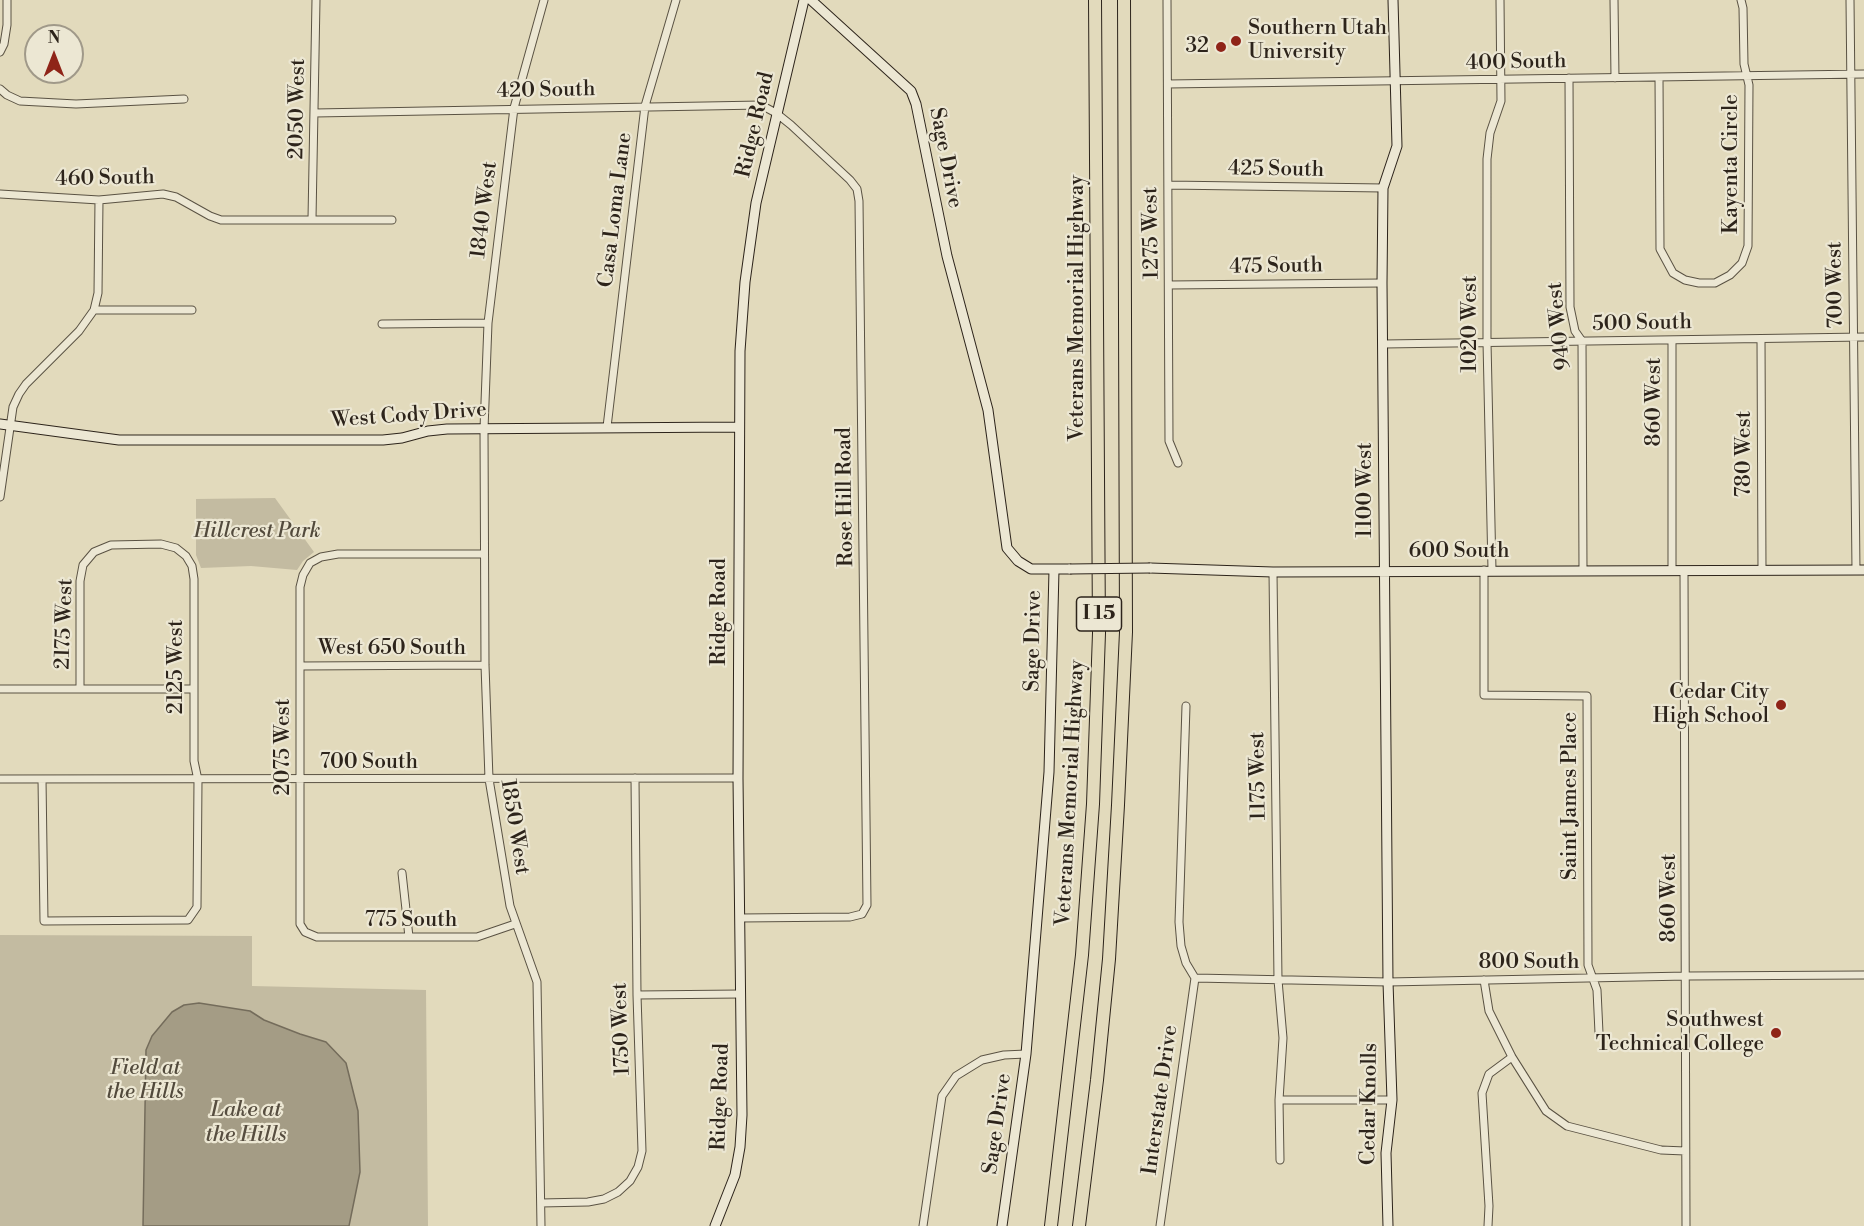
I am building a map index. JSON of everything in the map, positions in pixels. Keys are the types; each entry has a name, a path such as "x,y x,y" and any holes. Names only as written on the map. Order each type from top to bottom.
{"highway":[{"name":"Veterans Memorial Highway","path":"1051,1226 1082,955 1094,792 1099,633 1095,0"},
{"name":"I 15","path":"1079,1226 1109,959 1119,805 1126,632 1124,0"}],"street":[{"path":"0,52 4,44 7,25 7,0"},
{"name":"2050 West","path":"312,219 316,0"},
{"name":"1840 West","path":"484,429 488,323 514,108 544,0"},
{"name":"Casa Loma Lane","path":"607,427 645,106 676,0"},
{"name":"Ridge Road","path":"716,1226 735,1175 742,1115 738,778 740,351 745,282 756,202 804,0"},
{"name":"Sage Drive","path":"811,0 911,91 916,104 947,256 987,410 1007,548 1018,561 1031,569 1054,570 1049,772 1026,1054 1002,1226"},
{"name":"1275 West","path":"1167,0 1169,441 1178,463"},
{"name":"1100 West","path":"1388,982 1382,283 1383,188 1397,146 1394,0"},
{"name":"1020 West","path":"1488,570 1487,159 1490,133 1501,101 1500,0"},
{"path":"1614,0 1615,78"},
{"name":"Kayenta Circle","path":"1659,77 1660,249 1673,273 1685,280 1715,283 1730,275 1742,263 1748,246 1749,85 1744,64 1741,0"},
{"name":"700 West","path":"1850,0 1853,337 1860,570"},
{"name":"400 South","path":"1168,84 1864,74"},
{"name":"940 West","path":"1569,78 1570,307 1575,331 1582,341 1583,571"},
{"path":"0,89 20,101 76,104 184,99"},
{"name":"420 South","path":"315,113 761,105 776,113"},
{"name":"Rose Hill Road","path":"740,918 850,917 862,914 867,905 859,201 857,189 850,180 776,113"},
{"name":"425 South","path":"1168,185 1383,188"},
{"name":"460 South","path":"0,194 99,200 163,194 176,197 221,220 392,220"},
{"path":"0,497 5,425 19,394 26,384 80,331 94,310 98,293 99,200"},
{"name":"475 South","path":"1169,285 1382,283"},
{"path":"94,310 192,310"},
{"path":"382,324 488,323"},
{"name":"500 South","path":"1384,344 1864,337"},
{"name":"780 West","path":"1761,339 1762,570"},
{"name":"860 West","path":"1672,340 1672,571"},
{"name":"West Cody Drive","path":"5,425 119,440 383,440 447,429 738,427"},
{"name":"1850 West","path":"484,429 485,665 489,779 510,906 537,982 541,1226"},
{"name":"2175 West","path":"80,689 80,581 83,565 94,552 111,545 161,544 177,548 186,556"},
{"name":"2075 West","path":"305,932 300,924 300,587 303,575 310,563 321,557 338,554 484,554"},
{"name":"2125 West","path":"42,779 44,921 188,920 197,907 198,780 194,761 194,579 192,566 186,556"},
{"name":"600 South","path":"1054,570 1150,568 1273,572 1860,570"},
{"name":"Saint James Place","path":"1488,570 1484,695 1587,696 1588,965 1592,979"},
{"name":"860 West","path":"1684,571 1686,1226"},
{"name":"1175 West","path":"1273,572 1278,980 1283,1038 1279,1100 1280,1160"},
{"name":"West 650 South","path":"300,666 485,665"},
{"path":"0,689 194,689"},
{"path":"1186,706 1179,922 1181,946 1186,963 1195,978"},
{"name":"1750 West","path":"541,1203 588,1202 604,1199 618,1192 630,1181 638,1167 642,1151 637,995 635,778"},
{"name":"700 South","path":"0,779 738,778"},
{"path":"402,873 409,937"},
{"name":"775 South","path":"305,932 316,937 477,937 515,924"},
{"name":"800 South","path":"1195,978 1388,982 1864,975"},
{"name":"Interstate Drive","path":"1160,1226 1195,978"},
{"path":"1592,979 1597,990 1599,1033"},
{"path":"1485,980 1490,1011 1512,1057 1546,1111 1567,1126 1661,1150 1685,1151"},
{"name":"Cedar Knolls","path":"1388,982 1392,1100 1386,1153 1388,1226"},
{"path":"637,995 741,994"},
{"path":"923,1226 942,1096 956,1076 982,1060 1004,1055 1026,1054"},
{"path":"1488,1226 1489,1206 1482,1093 1490,1074 1512,1057"},
{"path":"1279,1100 1392,1100"}],"green space":[{"name":"Hillcrest Park","path":"275,498 314,552 303,561 297,570 251,566 201,568 196,555 196,499"},
{"name":"Field at the Hills","path":"0,935 252,936 252,986 426,990 428,1226 0,1226"}],"water":[{"name":"Lake at the Hills","path":"199,1003 250,1011 264,1020 326,1042 346,1063 358,1111 360,1172 349,1226 143,1226 146,1050 152,1036 172,1012 184,1005"}],"place":[{"name":"Southern Utah University","path":"1236,41"},
{"name":"32","path":"1221,47"},
{"name":"Cedar City High School","path":"1781,705"},
{"name":"Southwest Technical College","path":"1776,1033"}]}
